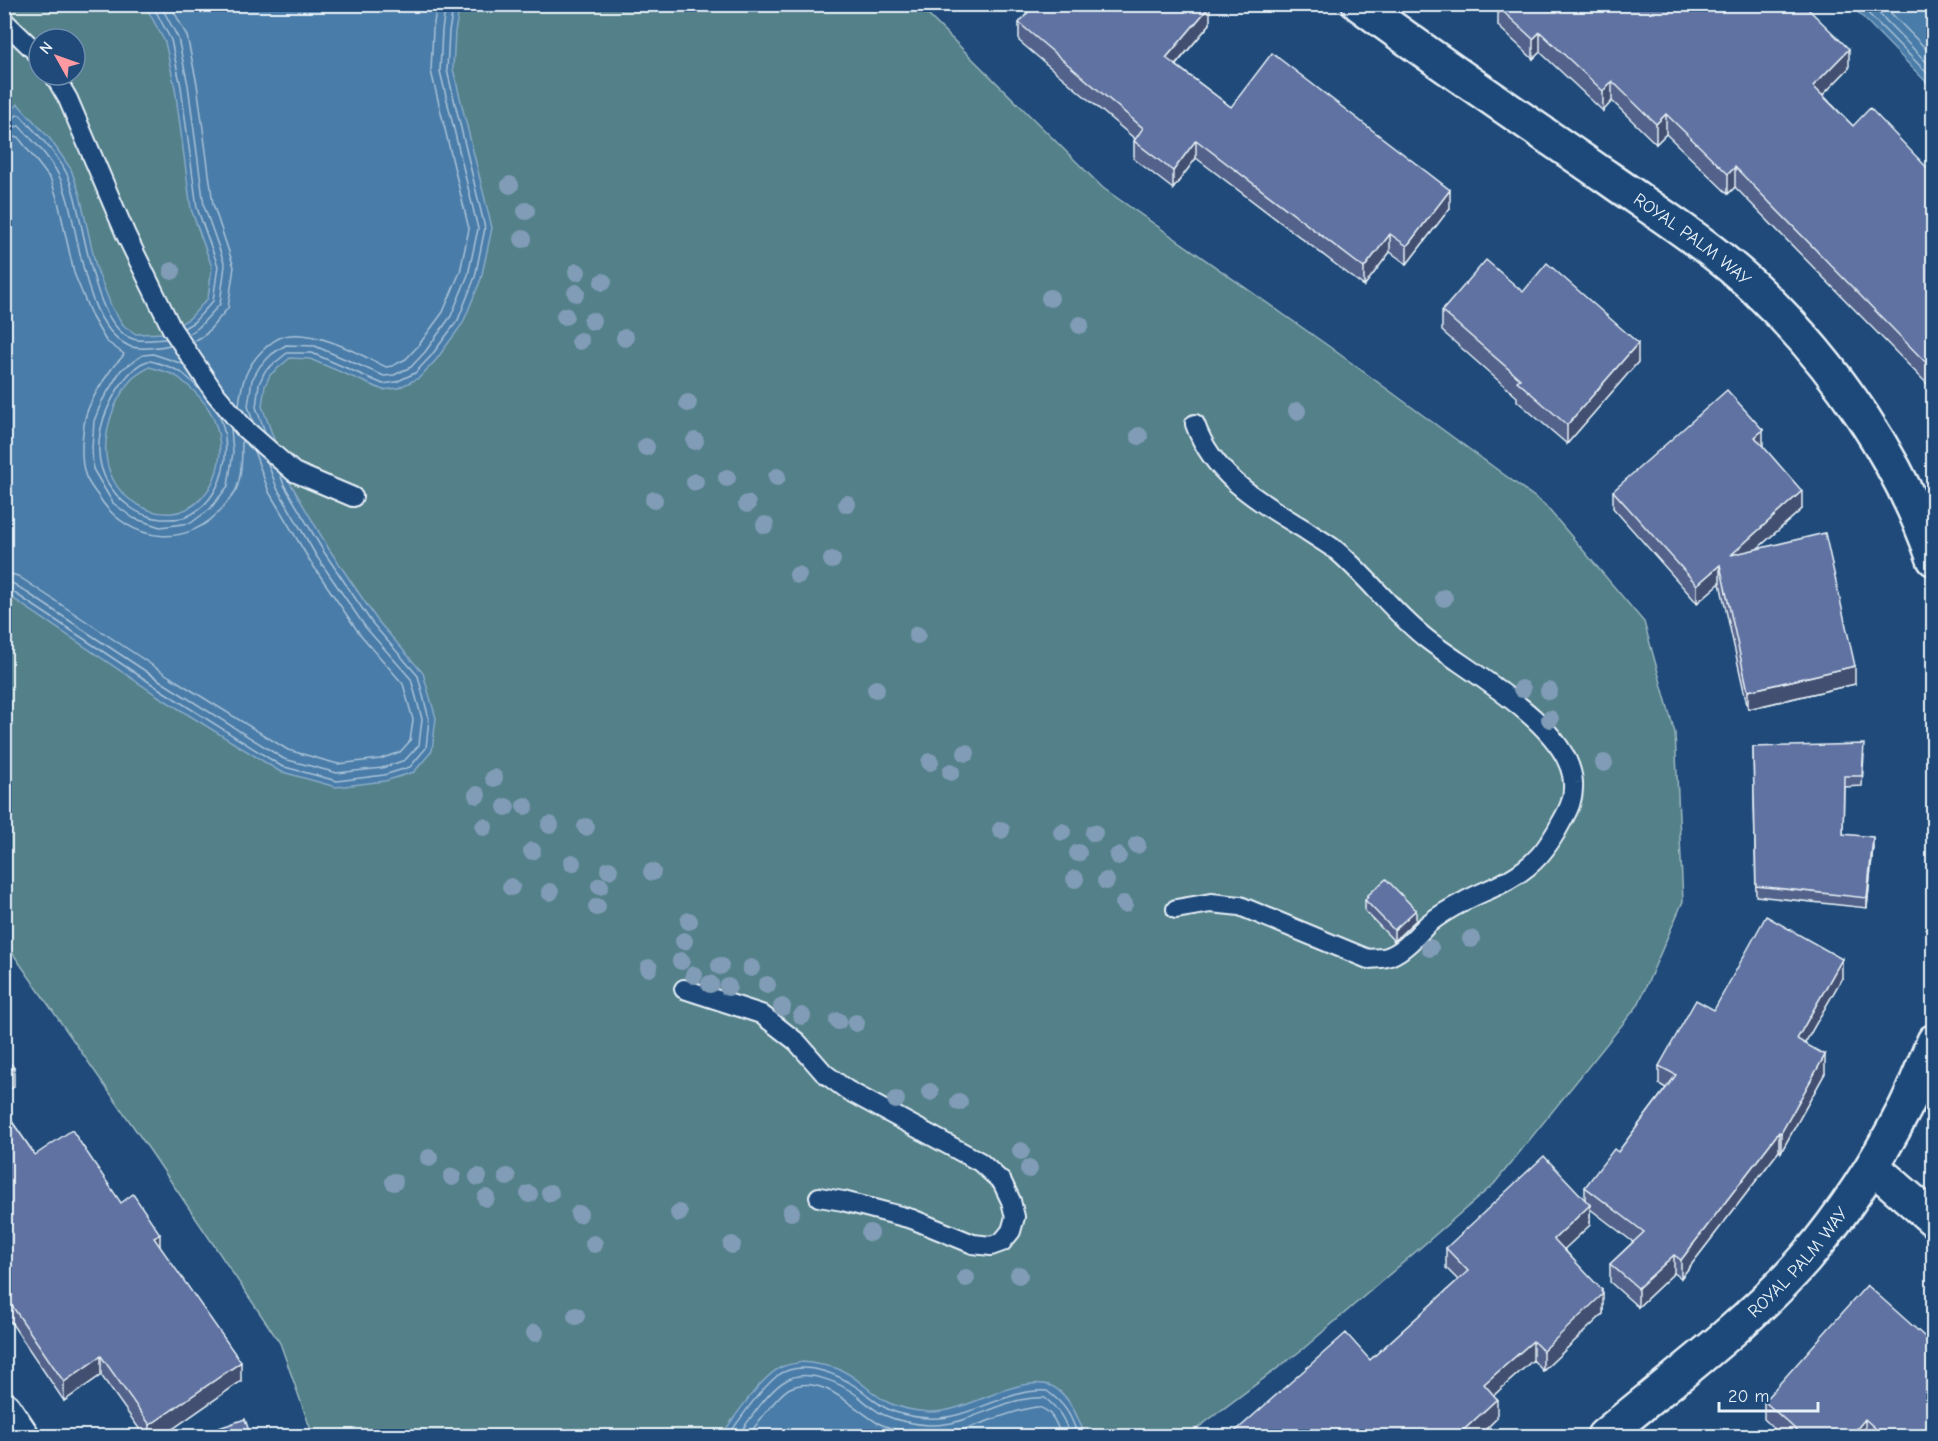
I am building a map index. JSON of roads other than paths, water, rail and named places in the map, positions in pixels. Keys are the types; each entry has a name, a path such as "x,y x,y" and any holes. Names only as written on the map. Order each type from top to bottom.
{"street":[{"name":"ROYAL PALM WAY","path":"1359,4 1703,244 1759,292 1810,346 1855,404 1893,467 1925,534 1934,559"},
{"name":"ROYAL PALM WAY","path":"1604,1437 1753,1312 1804,1259 1850,1201 1873,1167 1906,1106 1934,1041"},
{"path":"1873,1167 1934,1220"},
{"path":"4,1409 22,1437"}],"lane":[{"path":"4,21 27,43"},
{"path":"61,87 126,235 163,309 181,343 214,392 245,429 294,472 353,497"},
{"path":"1176,909 1211,903 1240,906 1368,959 1389,957 1403,948 1431,922 1463,901 1498,886 1518,874 1542,855 1572,803 1574,781 1566,759 1552,738 1532,716 1486,679 1429,640 1392,609 1365,576 1335,549 1257,501 1238,485 1215,461 1201,440 1195,424"},
{"path":"684,989 761,1014 797,1042 824,1072 848,1090 980,1162 1002,1182 1011,1201 1015,1217 1011,1231 1002,1242 992,1246 973,1244 912,1219 819,1197"}],"water":[{"path":"145,5 460,5 455,32 453,69 492,228 481,279 463,323 436,360 419,378 398,388 383,390 310,359 290,358 270,375 265,386 262,406 289,481 329,549 377,620 423,673 436,718 432,751 414,772 385,781 336,787 279,771 158,696 5,593 4,119 18,104 50,139 71,169 80,195 96,267 112,308 124,326 136,334 165,333 190,318 208,298 212,267 191,209 175,88 165,42","holes":["149,367 176,376 200,397 212,414 219,442 219,463 213,482 202,497 188,508 170,513 151,511 123,494 110,474 106,458 107,434 117,402 133,378"]},
{"path":"1851,5 1933,5 1933,89"},
{"path":"803,1362 838,1369 849,1374 889,1403 929,1412 958,1407 1021,1385 1035,1383 1049,1385 1056,1388 1067,1399 1085,1436 721,1436 767,1377 784,1366"}]}
